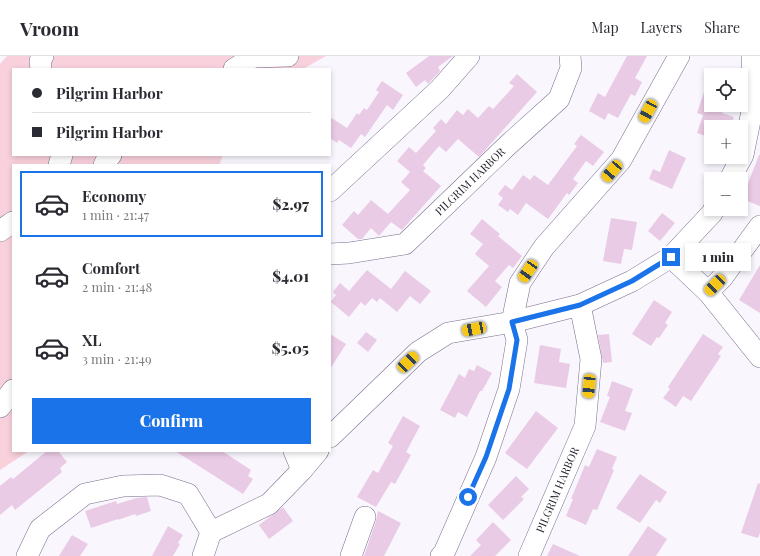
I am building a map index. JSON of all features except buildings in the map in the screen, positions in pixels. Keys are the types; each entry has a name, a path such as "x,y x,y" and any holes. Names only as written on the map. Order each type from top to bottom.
{"street":[{"path":"41,68 40,61 43,56"},
{"path":"236,68 253,57 288,56"},
{"path":"331,190 440,89 469,56"},
{"name":"PILGRIM HARBOR","path":"331,254 349,253 405,244 508,145 559,99 571,68 570,56"},
{"path":"441,556 444,553 486,457 509,389 517,340 512,322 520,283 544,247 621,160 679,56"},
{"path":"734,172 743,155 754,101 752,56"},
{"path":"331,436 418,352 448,333 512,322 580,305 632,281 671,257 709,216"},
{"path":"0,231 12,223"},
{"path":"708,292 722,278 760,226"},
{"path":"671,257 708,292 760,357"},
{"name":"PILGRIM HARBOR","path":"529,556 585,426 591,359 580,305"},
{"path":"0,407 12,391"},
{"path":"294,452 302,470"},
{"path":"203,556 211,532 269,504 317,452"},
{"path":"26,556 40,529 85,494 123,486 160,484 188,494 211,532"},
{"path":"351,556 365,517"}],"shaded area":[{"path":"7,56 326,56 305,68 12,68 12,156 223,156 219,164 12,164 12,452 27,452 0,470 0,64"}],"route":[{"path":"468,497 486,457 509,389 517,340 512,322 580,305 632,281 671,257"}]}
